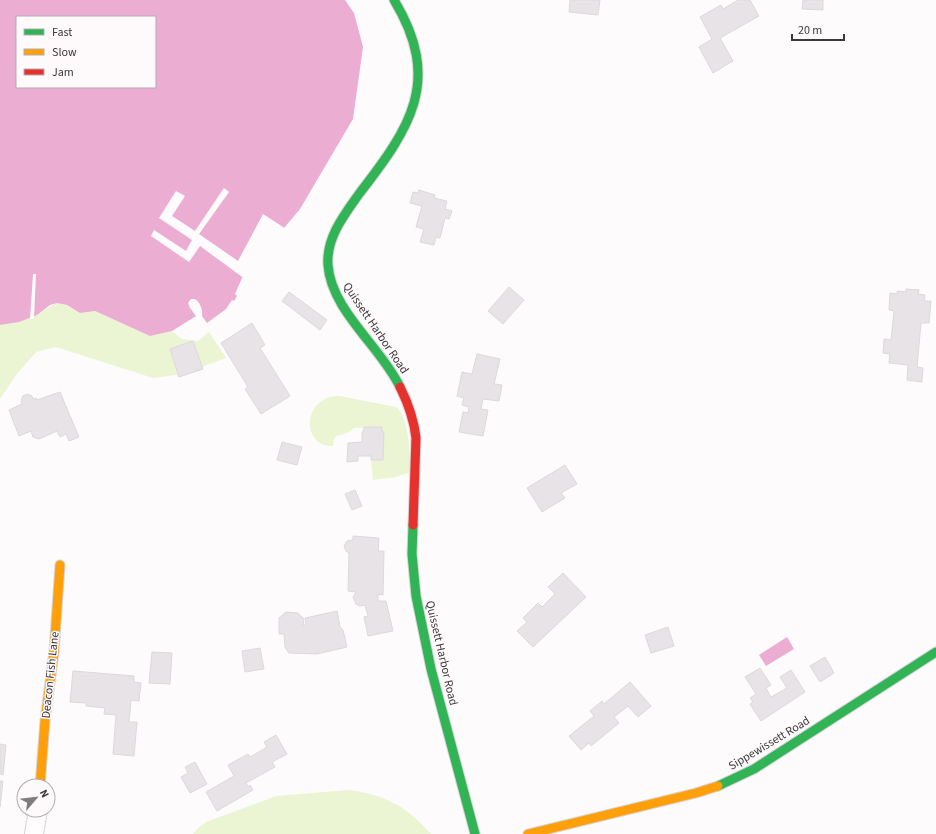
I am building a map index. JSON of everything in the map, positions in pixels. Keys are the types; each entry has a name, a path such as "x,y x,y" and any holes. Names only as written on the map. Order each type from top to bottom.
{"street":[{"name":"Quissett Harbor Road","path":"394,0 409,24 416,47 418,75 417,93 403,131 390,152 346,211 337,227 330,244 328,264 330,277 340,300 393,373 408,404 413,421 417,450 412,554 416,596 431,669 475,834"},
{"name":"Deacon Fish Lane","path":"41,778 45,721 54,652 60,565"},
{"name":"Sippewissett Road","path":"528,834 672,799 722,784 754,769 936,652"},
{"path":"34,834 37,818"}],"green space":[{"path":"57,303 67,305 80,313 95,311 150,336 172,331 182,339 198,341 209,332 226,358 183,374 153,378 56,347 36,352 16,375 0,399 0,325 28,318"},
{"path":"334,396 396,407 404,419 406,427 411,472 396,477 373,480 371,460 383,460 384,432 382,432 381,427 354,428 349,432 337,436 334,439 333,446 323,444 316,440 310,424 311,415 315,407 323,400"},
{"path":"349,790 374,795 394,803 413,816 431,834 193,834 206,822 276,796"}],"shaded area":[{"path":"0,0 345,0 354,13 363,47 353,119 300,209 242,278 235,294 237,296 234,301 232,300 226,309 207,323 202,316 200,304 195,299 191,299 188,303 196,316 172,331 150,336 95,311 80,313 67,305 57,303 50,305 37,315 19,322 0,325"},
{"path":"787,637 794,649 766,666 759,655"}],"pier":[{"path":"224,188 229,192 199,234 238,261 263,214 286,229 245,279 200,246 189,262 151,236 154,230 186,251 192,240 159,218 176,191 185,196 172,216 195,231"},
{"path":"33,274 36,274 34,318 30,319"}],"building":[{"path":"570,0 600,0 598,15 569,12"},
{"path":"738,0 750,0 759,16 720,38 733,61 713,73 699,47 712,39 700,17 721,5 723,9"},
{"path":"803,0 823,0 823,10 802,9"},
{"path":"419,190 435,195 434,198 447,201 445,209 452,211 449,219 445,218 440,238 436,237 434,245 420,242 424,229 416,227 422,206 410,203 413,192 418,193"},
{"path":"509,287 524,300 503,324 488,311"},
{"path":"906,289 919,290 918,294 925,295 924,301 931,301 929,323 921,323 917,367 923,368 922,382 907,380 908,365 889,363 890,354 883,353 884,339 891,340 894,311 889,310 890,293 897,294 897,291 906,292"},
{"path":"289,292 327,320 320,330 282,301"},
{"path":"252,323 265,345 260,348 290,396 261,414 245,389 248,387 221,343"},
{"path":"193,341 203,369 179,377 170,349"},
{"path":"477,354 500,359 494,384 502,385 499,401 483,399 481,409 488,410 483,436 459,432 463,412 468,413 469,407 462,405 464,398 457,396 462,372 472,374"},
{"path":"60,392 79,437 69,441 66,434 60,437 57,431 39,439 33,437 31,431 19,436 9,410 22,404 21,401 23,396 27,394 32,396 33,399 36,398 37,400"},
{"path":"364,427 382,427 382,432 384,432 383,460 371,460 371,456 358,456 358,461 347,462 348,443 362,442 362,432"},
{"path":"282,442 302,447 297,465 277,460"},
{"path":"565,465 577,484 561,493 565,498 542,512 527,488"},
{"path":"355,490 362,506 352,510 345,494"},
{"path":"353,536 379,538 378,551 384,551 383,595 378,594 378,601 386,601 393,631 368,636 364,617 368,616 365,605 360,606 356,604 353,597 356,592 348,591 349,553 346,551 344,546 347,541 353,540"},
{"path":"563,573 586,597 533,647 517,631 527,622 523,618 538,603 542,607 555,594 548,587"},
{"path":"337,611 340,627 343,630 347,647 317,654 289,653 285,647 284,634 279,634 279,618 286,612 298,613 304,619 303,625 306,625 305,618"},
{"path":"668,627 674,646 651,653 645,635"},
{"path":"260,648 264,669 245,672 242,651"},
{"path":"152,652 172,653 170,684 149,683"},
{"path":"825,657 834,673 820,682 810,666"},
{"path":"760,668 771,685 766,688 771,697 787,688 780,677 791,670 805,692 761,721 750,704 753,702 750,698 756,694 745,677"},
{"path":"73,671 134,676 134,682 141,683 139,701 131,700 129,722 137,722 134,756 113,754 116,715 104,714 105,708 86,706 86,703 70,702"},
{"path":"630,682 651,706 638,717 628,706 614,717 619,723 591,746 589,743 581,750 569,736 594,716 590,711 602,701 604,704"},
{"path":"276,735 287,754 272,762 275,767 246,783 248,787 250,785 253,790 217,811 206,792 234,776 228,765 248,754 250,757 267,747 264,742"},
{"path":"0,744 6,745 3,775 0,774"},
{"path":"195,762 207,784 190,793 181,777 188,773 185,767"},
{"path":"0,781 3,781 0,807"}],"traffic: fast":[{"path":"394,0 409,29 416,55 418,80 414,103 405,125 393,147 337,227 330,245 328,265 331,282 347,313 392,372 400,387"},
{"path":"413,525 412,554 416,596 431,669 475,834"},
{"path":"718,786 754,769 936,652"}],"traffic: slow":[{"path":"41,778 45,721 54,652 60,565"},
{"path":"528,834 696,793 718,786"}],"traffic: jam":[{"path":"400,387 406,399 414,425 416,438 413,525"}]}
